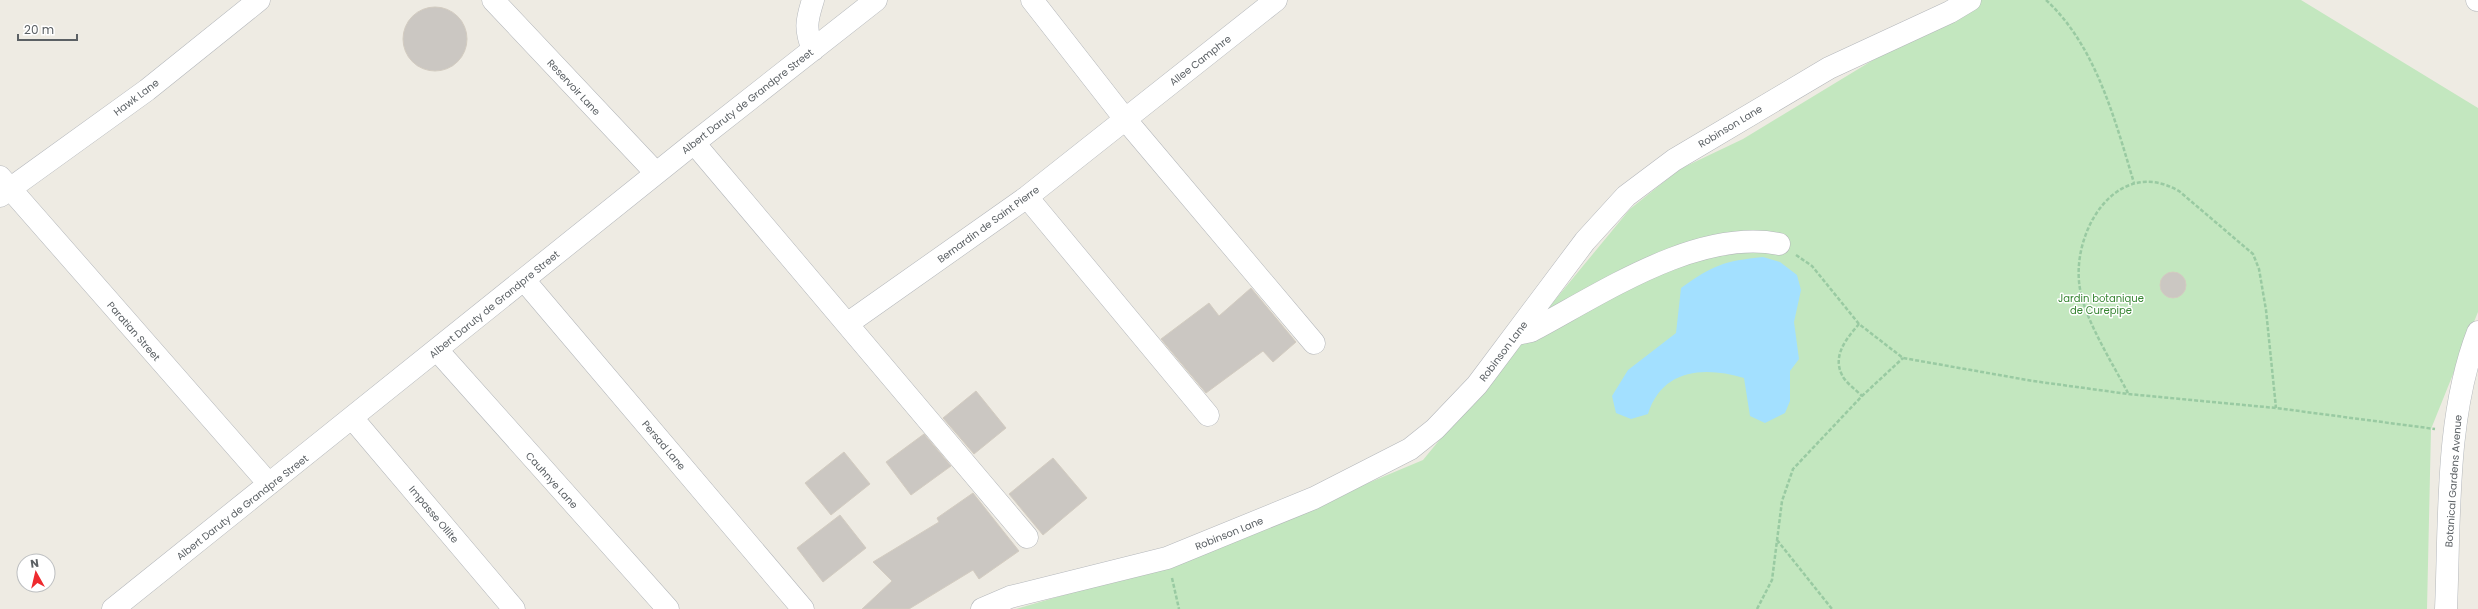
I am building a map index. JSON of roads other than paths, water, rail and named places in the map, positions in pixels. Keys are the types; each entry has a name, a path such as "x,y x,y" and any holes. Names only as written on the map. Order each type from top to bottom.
{"street":[{"name":"Hawk Lane","path":"3,187 147,90 259,0"},
{"name":"Reservoir Lane","path":"493,0 656,173"},
{"path":"813,0 806,20 806,33 813,50"},
{"name":"Albert Daruty de Grandpre Street","path":"113,609 353,419 656,173 876,0"},
{"path":"1032,0 1125,119 1314,343"},
{"name":"Allee Camphre","path":"1125,119 1276,0"},
{"name":"Robinson Lane","path":"982,609 1010,597 1167,558 1314,498 1410,449 1435,429 1477,385 1517,334 1585,241 1626,196 1674,160 1829,68 1950,12 1970,0"},
{"name":"Bernardin de Saint Pierre","path":"847,324 1027,197 1125,119"},
{"path":"694,143 1027,537"},
{"name":"Paratian Street","path":"3,187 269,484"},
{"path":"1027,197 1208,415"},
{"path":"1517,334 1531,331 1651,268 1701,248 1733,241 1758,240 1779,244"},
{"name":"Persad Lane","path":"524,280 803,609"},
{"name":"Botanical Gardens Avenue","path":"2446,609 2454,432 2464,375 2478,332"},
{"name":"Cauhnye Lane","path":"437,350 668,609"},
{"name":"Impasse Ollite","path":"353,419 514,609"}],"water":[{"path":"1763,257 1780,262 1797,275 1801,290 1794,322 1799,359 1790,371 1790,401 1785,413 1765,423 1750,416 1744,378 1729,374 1700,372 1686,375 1674,380 1663,388 1655,399 1648,414 1631,419 1616,413 1612,396 1628,370 1676,333 1681,288 1719,265 1738,260"}],"park label":[{"name":"Jardin botanique de Curepipe","path":"2101,304"}]}
